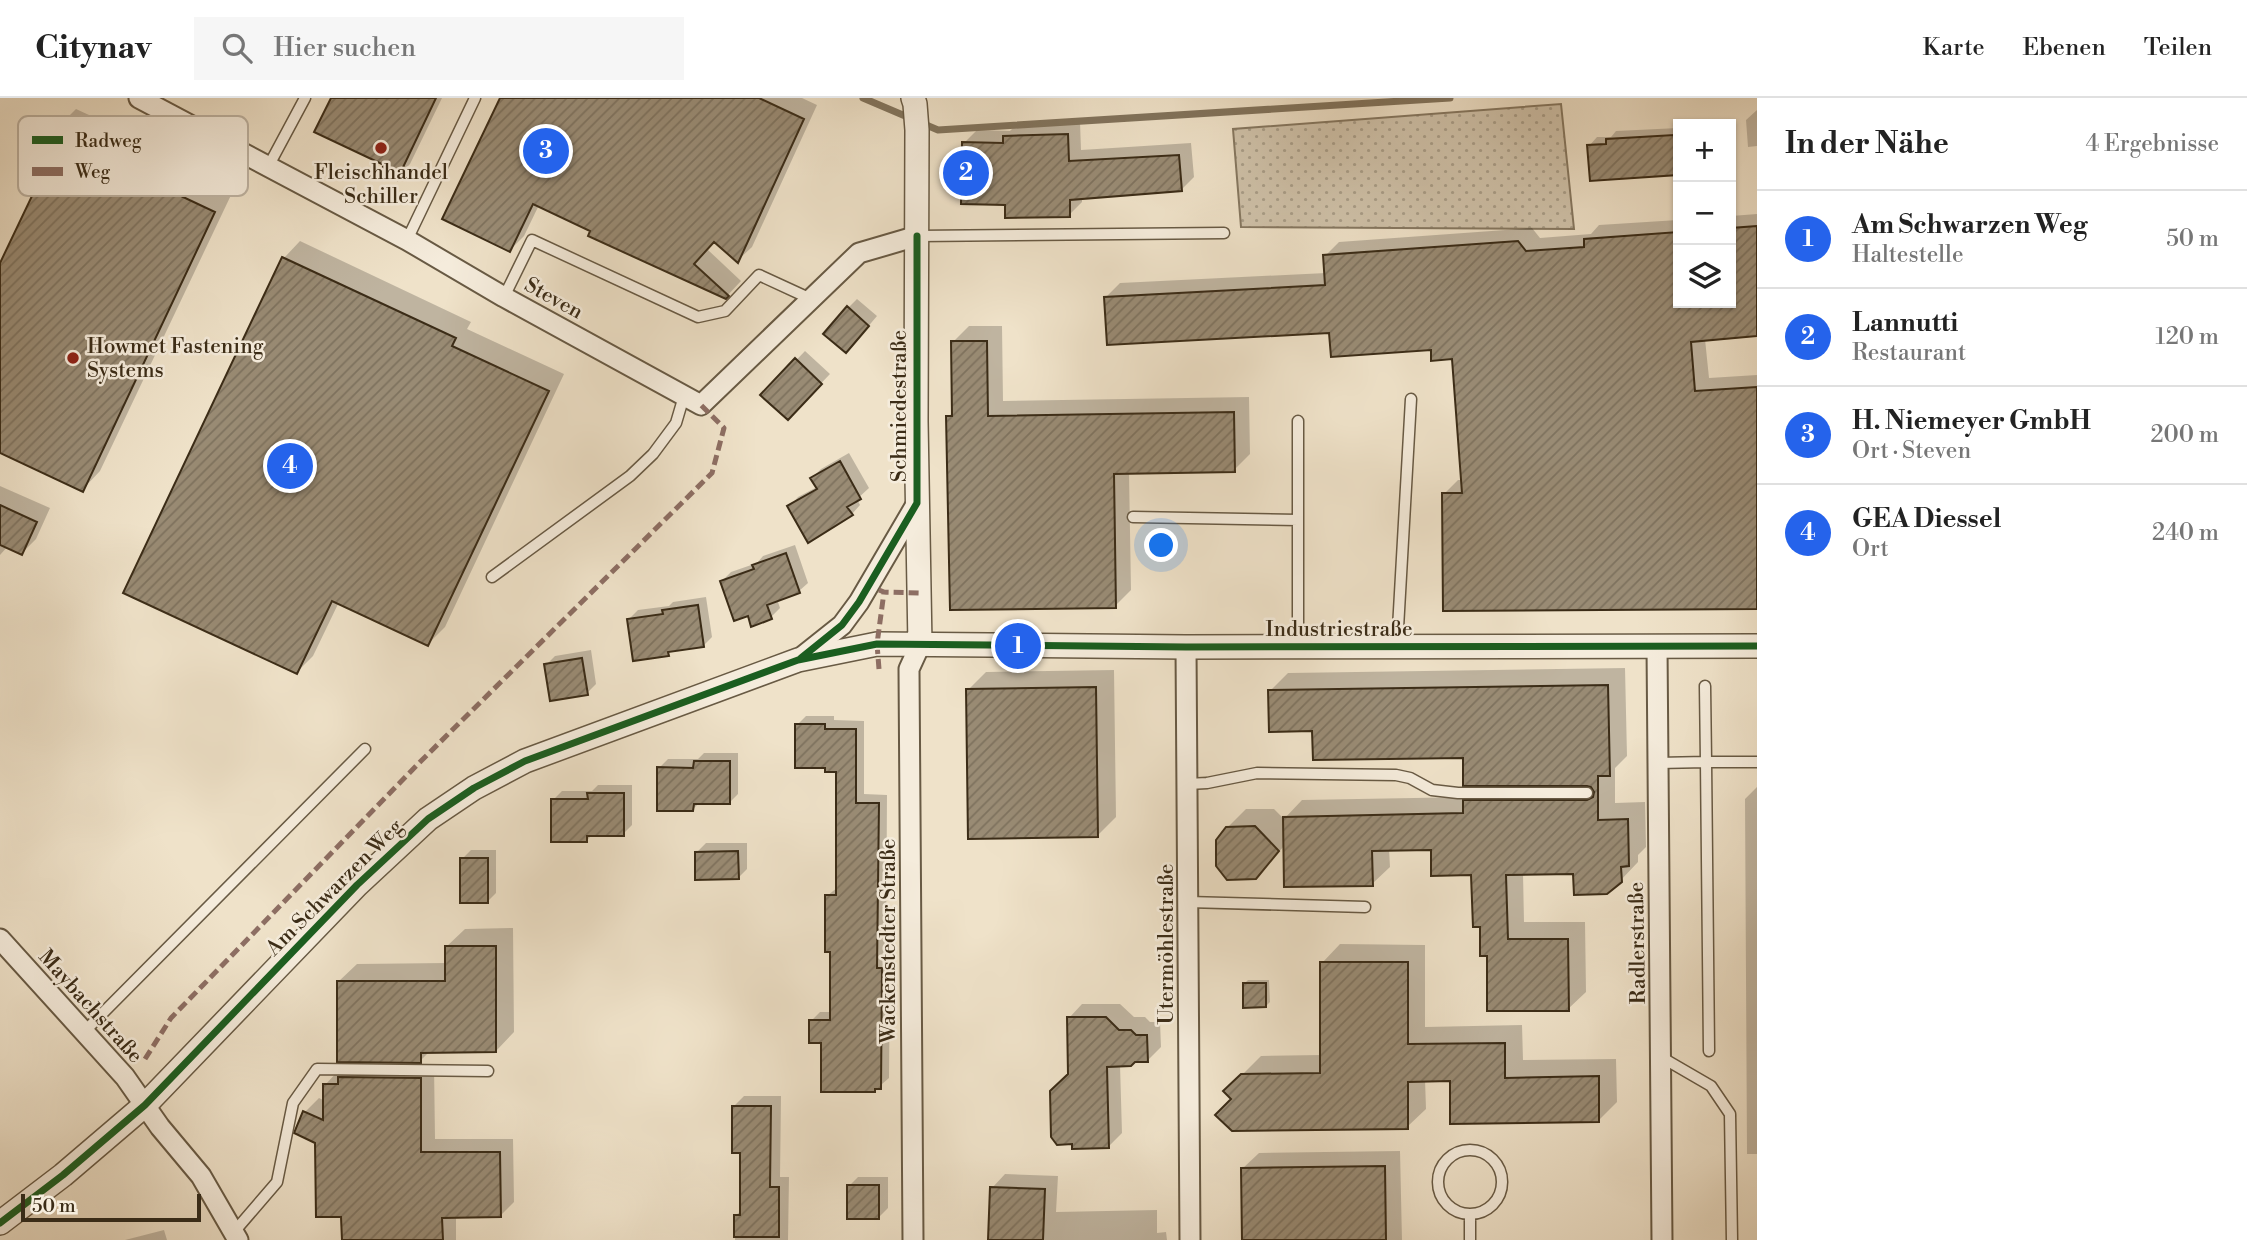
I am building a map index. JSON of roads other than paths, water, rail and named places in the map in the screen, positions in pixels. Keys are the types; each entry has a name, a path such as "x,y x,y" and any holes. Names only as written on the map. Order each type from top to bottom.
{"street":[{"name":"Steven","path":"139,98 173,116"},
{"name":"Schmiedestraße","path":"914,101 917,130 917,503 920,645"},
{"name":"Steven","path":"248,156 407,240 684,396"},
{"path":"684,396 701,405 859,253 917,236"},
{"name":"Schmiedestraße","path":"798,660 842,625 859,602 917,503"},
{"name":"Am Schwarzen Weg","path":"0,1223 63,1175 145,1105 357,885 428,819 474,788 524,761 798,660 877,644 920,645"},
{"name":"Industriestraße","path":"920,645 1757,646"},
{"name":"Wackenstedter Straße","path":"913,1240 909,669 920,645"},
{"name":"Radlerstraße","path":"1657,646 1662,1240"},
{"name":"Utermöhlestraße","path":"1186,647 1190,1240"},
{"name":"Maybachstraße","path":"0,939 125,1077 160,1127 201,1176 236,1236"}],"lane":[{"path":"268,167 306,98"},
{"path":"407,240 475,98"},
{"path":"917,236 1224,233"},
{"path":"504,297 532,240 698,317 725,311 759,275 811,299"},
{"path":"492,577 630,476 653,454 676,423 684,396"},
{"path":"1397,647 1410,399"},
{"path":"1298,421 1298,647"},
{"path":"1133,517 1298,520"},
{"path":"1705,686 1709,1051"},
{"path":"84,1032 365,749"},
{"path":"1658,763 1757,761"},
{"path":"1188,784 1257,773 1396,775 1410,778 1432,790 1458,793 1587,793"},
{"path":"1188,902 1366,907"},
{"path":"1661,1057 1711,1086 1730,1114 1731,1240"},
{"path":"236,1236 276,1182 293,1103 317,1069 488,1071"},
{"path":"1470,1150 1482,1152 1493,1160 1500,1170 1502,1182 1500,1195 1493,1205 1482,1212 1470,1214 1458,1212 1447,1205 1440,1194 1438,1182 1447,1159 1458,1152 1470,1150"},
{"path":"1470,1214 1470,1240"}],"waterway":[{"path":"863,98 938,130 1450,98"}],"place":[{"name":"Fleischhandel Schiller","path":"381,148"},
{"name":"H. Niemeyer GmbH","path":"546,151"},
{"name":"Lannutti","path":"966,173"},
{"name":"Howmet Fastening Systems","path":"73,358"},
{"name":"GEA Diessel","path":"290,466"},
{"name":"Am Schwarzen Weg","path":"1018,646"}]}
